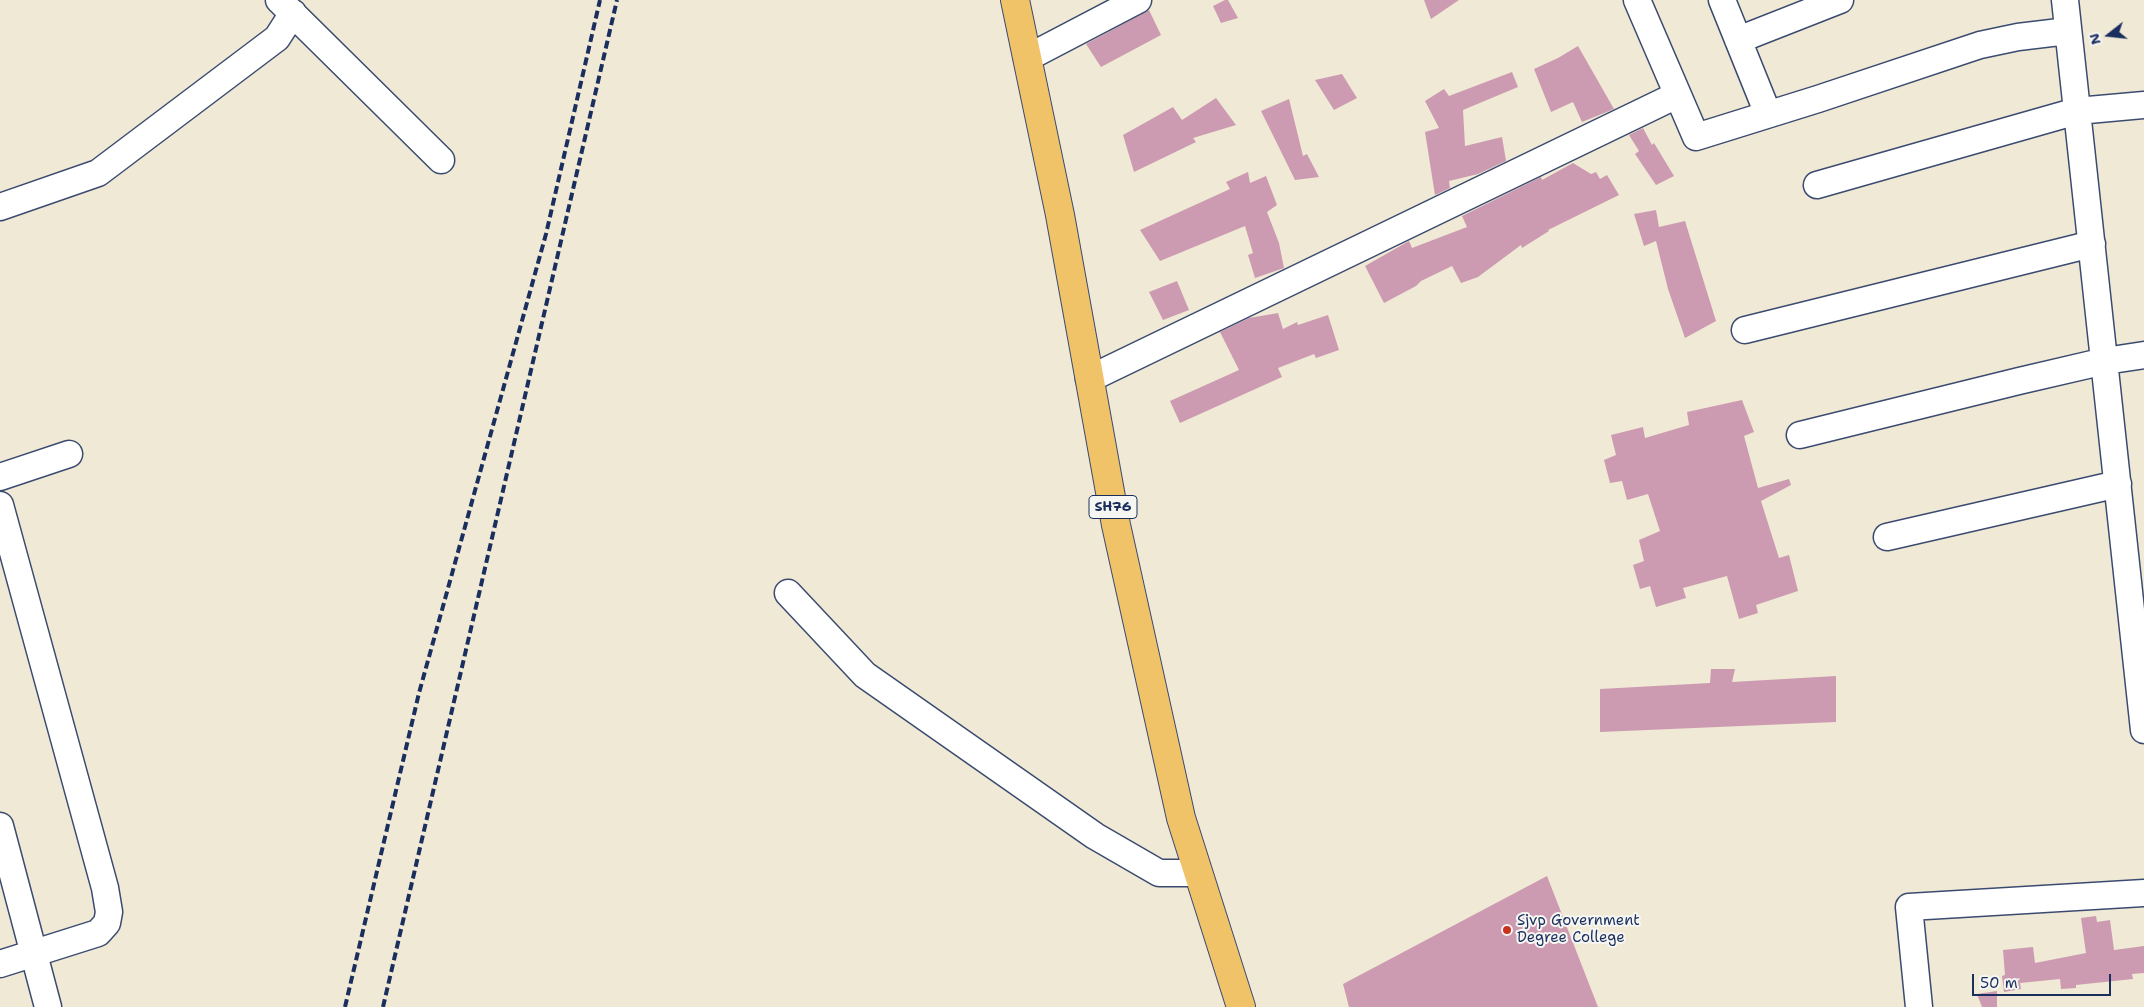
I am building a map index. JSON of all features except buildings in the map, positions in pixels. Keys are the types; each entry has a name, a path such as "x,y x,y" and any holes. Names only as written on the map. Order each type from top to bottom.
{"main road":[{"name":"SH76","path":"1015,0 1060,215 1116,525 1181,818 1241,1007"}],"street":[{"path":"1027,58 1138,0"},
{"path":"1637,0 1696,136 1980,45 2018,37 2068,31"},
{"path":"1722,0 1768,114"},
{"path":"1738,40 1814,5 1840,0"},
{"path":"2065,0 2144,730"},
{"path":"0,207 98,173 277,38 286,7 441,160"},
{"path":"1089,379 1677,95"},
{"path":"1817,185 2077,111 2144,105"},
{"path":"1745,330 2092,244"},
{"path":"1800,435 2105,361 2144,355"},
{"path":"0,477 69,454"},
{"path":"1887,537 2118,484"},
{"path":"0,505 105,888 109,912 106,923 98,933 0,964"},
{"path":"788,593 865,675 1095,836 1159,873 1198,874"},
{"path":"0,826 48,1007"},
{"path":"1919,1007 1909,907 2144,893"}],"railway":[{"path":"345,1007 419,693 546,234 600,0"},
{"path":"383,1007 617,0"}],"place":[{"name":"Sjvp Government Degree College","path":"1507,930"}]}
